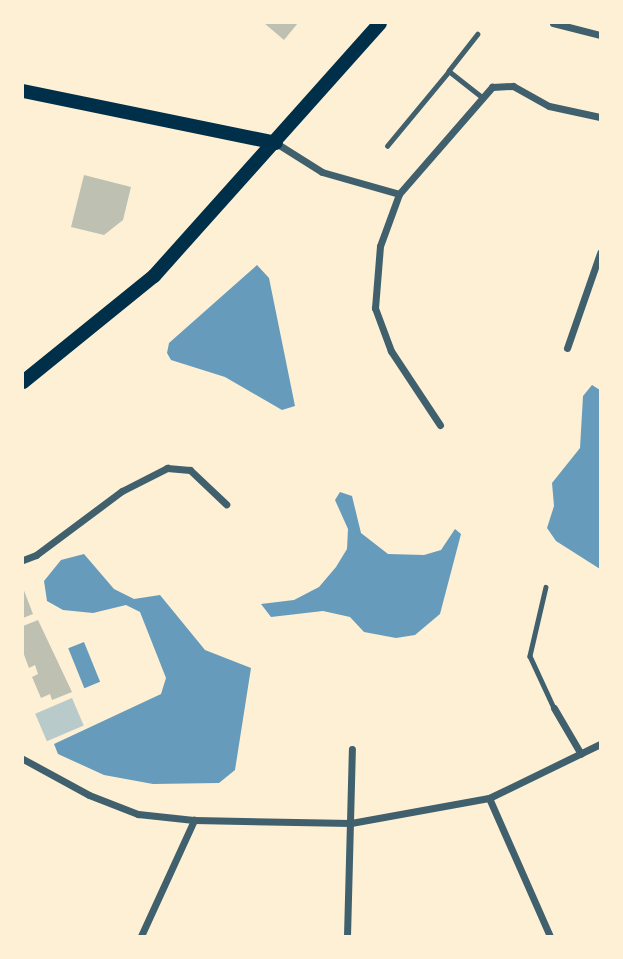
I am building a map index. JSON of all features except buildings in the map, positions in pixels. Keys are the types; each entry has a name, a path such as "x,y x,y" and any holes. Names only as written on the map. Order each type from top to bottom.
{"main road":[{"path":"23,382 155,276 276,144 380,23"},
{"path":"23,91 276,144"}],"street":[{"path":"553,23 600,35"},
{"path":"440,425 391,351 375,308 380,246 399,194 492,87 513,86 549,106 600,117"},
{"path":"276,144 323,172 399,194"},
{"path":"567,348 600,253"},
{"path":"23,560 36,555 122,491 167,468 190,470 226,503"},
{"path":"554,708 581,754"},
{"path":"23,759 89,795 138,814 194,820 351,823 489,798 600,744"},
{"path":"347,936 352,749"},
{"path":"489,798 550,936"},
{"path":"141,936 194,820"}],"lane":[{"path":"387,146 478,34"},
{"path":"449,71 483,98"},
{"path":"546,587 530,656 554,708"}],"shaded area":[{"path":"72,698 84,726 47,741 35,714"}],"water":[{"path":"257,265 269,278 295,406 282,410 225,377 171,360 167,353 169,343"},
{"path":"592,385 600,390 600,569 556,541 547,528 554,506 552,483 580,448 583,396"},
{"path":"340,492 352,496 361,533 388,554 424,555 441,550 455,529 461,534 440,614 415,635 396,638 364,632 350,617 323,611 271,617 261,604 294,600 319,587 336,567 347,549 348,529 335,500"},
{"path":"84,554 114,589 134,599 160,595 205,650 251,668 235,770 219,783 153,784 104,775 58,754 54,744 161,694 166,678 140,612 126,605 93,613 63,610 47,601 44,581 61,560"},
{"path":"84,642 100,682 84,688 68,648"}]}
